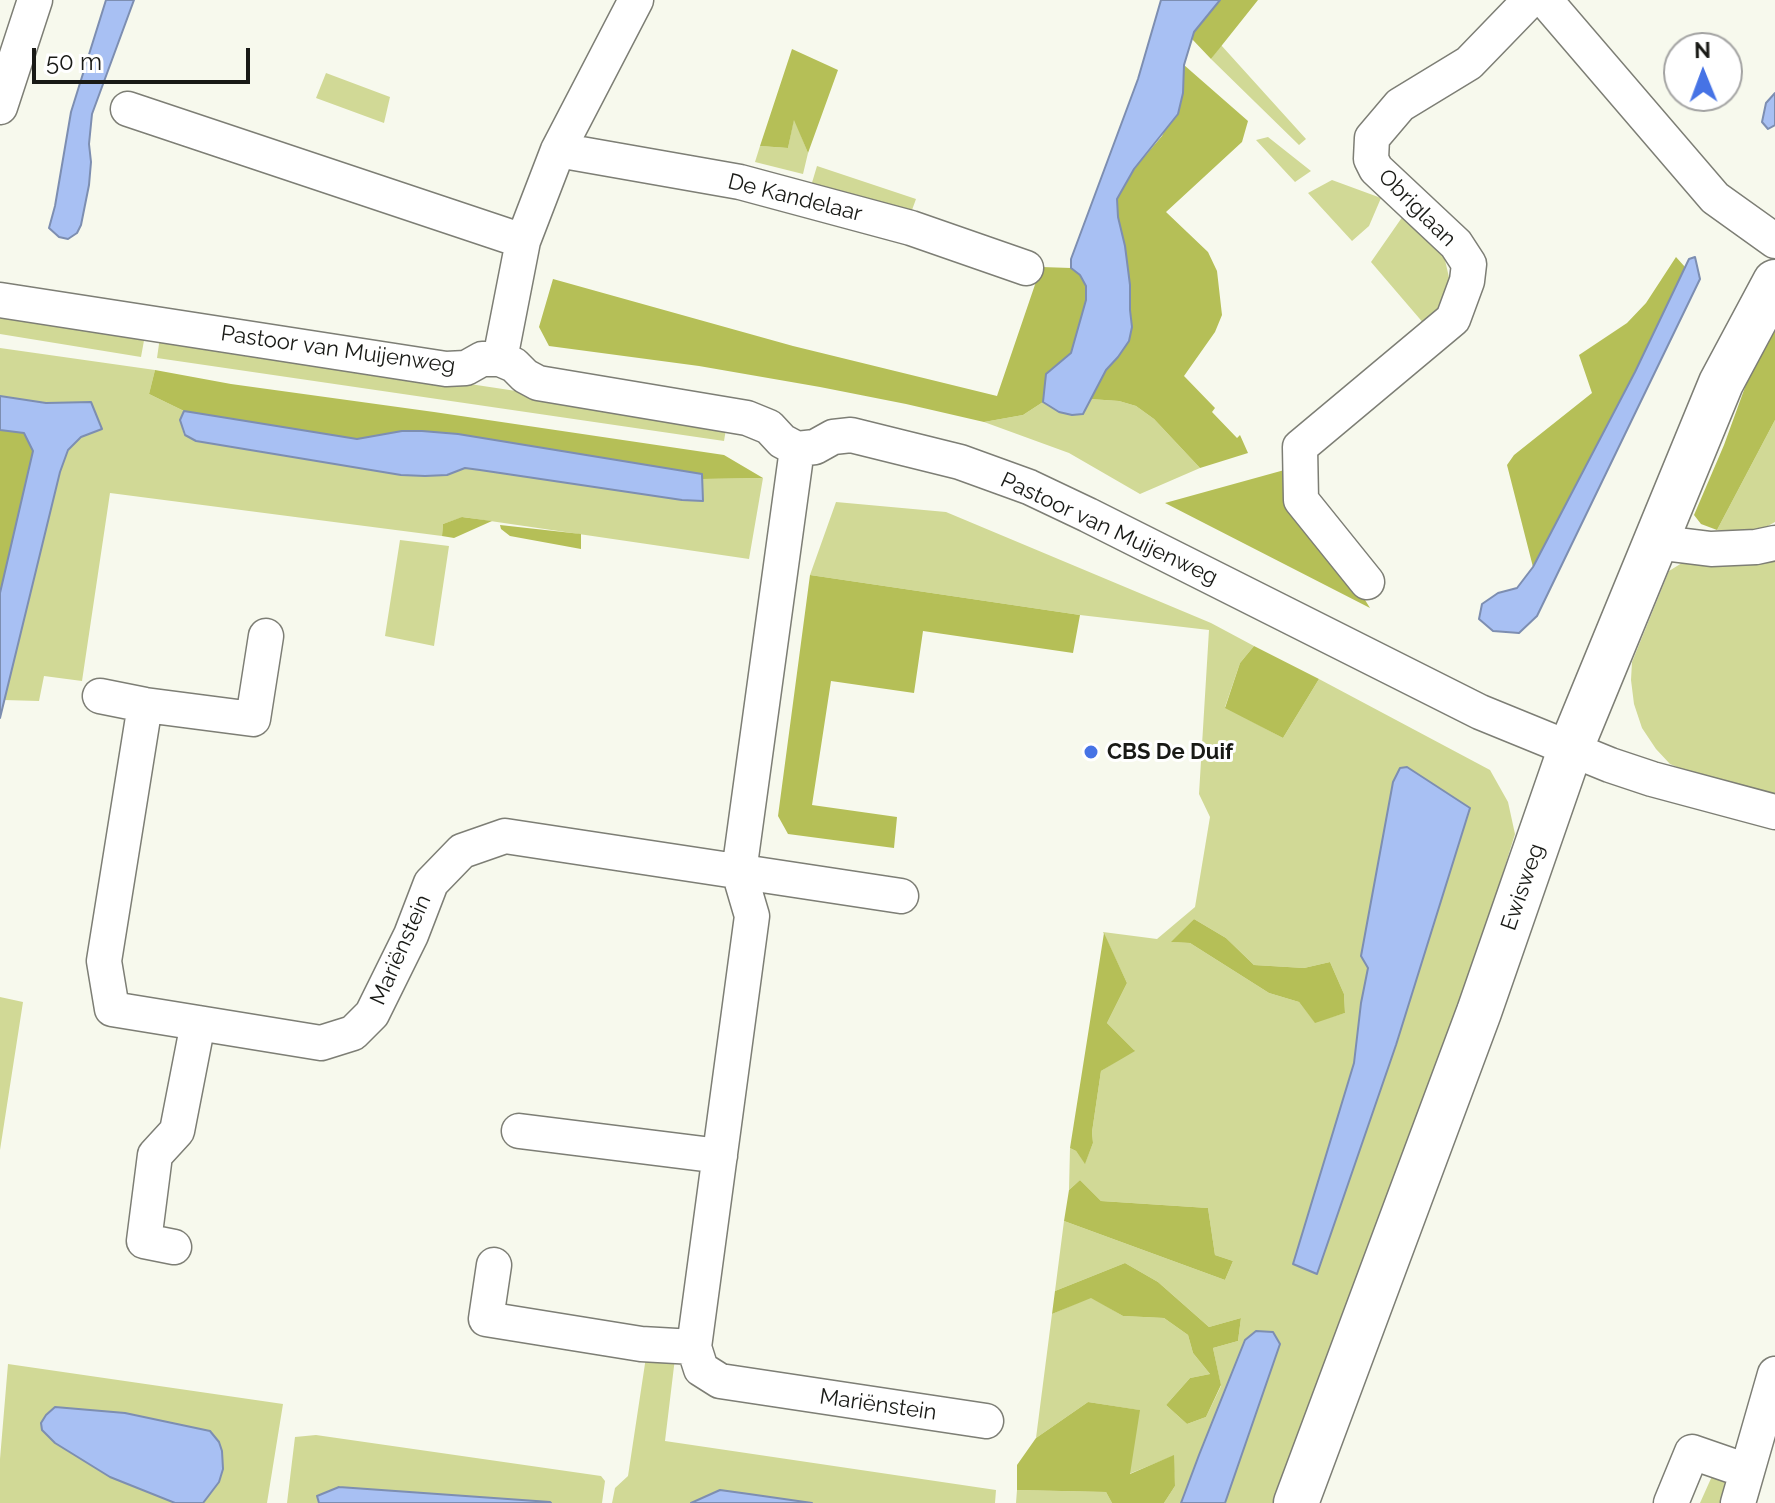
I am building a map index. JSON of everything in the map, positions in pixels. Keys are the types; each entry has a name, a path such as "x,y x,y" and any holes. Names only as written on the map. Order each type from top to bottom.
{"street":[{"path":"0,107 35,0"},
{"path":"494,1265 486,1319 641,1344 694,1347 752,916 739,872 797,449 782,441 769,427 747,418 538,383 514,365 500,359 523,241 558,150 636,0"},
{"name":"Obriglaan","path":"1367,582 1301,500 1300,447 1453,319 1467,281 1469,264 1456,244 1376,169 1371,159 1372,138 1400,105 1469,63 1530,0"},
{"path":"1545,0 1715,198 1775,241"},
{"path":"128,109 523,241"},
{"name":"De Kandelaar","path":"558,150 740,182 911,228 1026,268"},
{"name":"Ewisweg","path":"1296,1503 1479,1012 1570,750 1721,383 1775,282"},
{"name":"Pastoor van Muijenweg","path":"0,300 446,369 466,368 482,359 500,359"},
{"name":"Pastoor van Muijenweg","path":"797,449 815,447 833,437 851,435 960,462 1029,487 1480,712 1570,750 1652,779 1775,812"},
{"path":"1654,542 1711,549 1775,543"},
{"path":"100,696 253,719 266,636"},
{"name":"Mariënstein","path":"145,705 104,961 112,1009 321,1043 353,1033 372,1014 411,935 431,883 462,851 505,836 901,896"},
{"path":"174,1247 144,1241 155,1155 177,1131 198,1023"},
{"path":"519,1131 720,1156"},
{"name":"Mariënstein","path":"694,1347 701,1369 720,1381 986,1421"},
{"path":"1671,1503 1692,1452 1742,1487 1775,1374"}],"green space":[{"path":"1220,0 1258,0 1211,59 1192,39 1194,32"},
{"path":"1221,45 1306,139 1299,145 1211,59"},
{"path":"792,49 838,70 808,153 794,120 788,148 760,146"},
{"path":"1184,65 1248,121 1242,142 1166,212 1208,252 1217,271 1222,315 1215,332 1184,376 1215,408 1212,412 1237,438 1240,435 1248,453 1200,468 1154,419 1136,406 1090,399 1106,370 1118,357 1132,327 1125,246 1117,199 1134,169 1162,136 1183,93"},
{"path":"326,73 390,97 384,123 316,98"},
{"path":"794,118 808,153 803,174 755,162 760,146 788,148"},
{"path":"1268,137 1311,171 1295,182 1256,140"},
{"path":"817,166 916,199 912,210 811,186"},
{"path":"1332,180 1381,198 1369,226 1352,241 1308,193"},
{"path":"1403,216 1442,247 1454,299 1431,332 1371,262"},
{"path":"1676,257 1685,267 1635,372 1533,567 1507,465 1514,455 1592,393 1579,355 1627,323 1646,303"},
{"path":"1041,267 1071,268 1080,275 1086,286 1086,300 1071,353 1046,374 1043,402 1023,415 984,422 820,387 699,366 549,346 539,327 553,279 793,346 997,396"},
{"path":"0,311 145,335 141,357 0,334"},
{"path":"1775,318 1775,420 1717,530 1701,524 1694,515 1756,357"},
{"path":"160,337 727,423 724,441 157,358"},
{"path":"0,348 155,370 149,394 184,411 180,420 184,435 196,441 401,475 447,475 465,468 682,500 703,500 702,479 763,478 749,559 463,517 443,524 442,536 110,493 82,681 44,676 39,701 4,700 60,472 68,451 81,437 90,402 46,403 0,396"},
{"path":"155,370 231,384 724,455 763,478 702,479 702,474 458,434 402,431 357,439 184,411 149,394"},
{"path":"1090,399 1136,406 1154,419 1200,468 1140,494 1069,453 984,422 1023,415 1043,402 1059,412 1083,414"},
{"path":"1775,420 1775,522 1745,532 1717,530"},
{"path":"0,430 24,433 33,451 0,593"},
{"path":"1288,469 1357,587 1370,608 1165,503"},
{"path":"836,502 946,512 1211,623 1254,646 1240,663 1225,707 1283,738 1319,679 1490,770 1508,802 1515,834 1473,969 1282,1503 1225,1503 1280,1344 1273,1332 1256,1331 1245,1340 1181,1503 1164,1503 1175,1486 1173,1456 1129,1474 1139,1410 1088,1402 1036,1438 1052,1314 1091,1297 1123,1316 1164,1318 1188,1335 1193,1353 1210,1374 1190,1378 1166,1405 1187,1424 1206,1417 1221,1386 1213,1348 1238,1341 1241,1318 1209,1327 1158,1282 1125,1263 1055,1291 1064,1221 1225,1280 1233,1261 1215,1255 1208,1208 1101,1201 1080,1180 1069,1190 1070,1148 1085,1163 1093,1143 1101,1071 1134,1050 1107,1023 1127,983 1103,932 1157,939 1195,907 1210,817 1199,794 1209,630 1080,615 810,575","holes":["1407,767 1470,809 1396,1045 1317,1273 1293,1263 1354,1063 1368,968 1361,956 1393,782 1400,768","1194,919 1226,938 1254,965 1304,968 1330,962 1344,994 1345,1013 1315,1022 1299,1002 1269,993 1190,943 1172,942"]},
{"path":"462,517 492,521 454,538 442,536 443,524"},
{"path":"500,525 581,534 581,549 510,536"},
{"path":"400,540 449,546 434,646 385,636"},
{"path":"1775,553 1775,798 1707,780 1670,764 1642,728 1634,704 1631,680 1632,662 1669,571 1690,558"},
{"path":"810,575 1080,615 1073,653 923,631 914,693 831,681 812,805 897,817 894,848 788,834 778,816"},
{"path":"1254,646 1319,679 1283,738 1225,708 1240,663"},
{"path":"1194,919 1226,938 1254,965 1304,968 1330,962 1344,994 1345,1013 1315,1023 1299,1002 1269,993 1190,943 1171,942"},
{"path":"1104,933 1127,983 1107,1023 1135,1051 1101,1071 1093,1143 1085,1164 1070,1148"},
{"path":"0,997 23,1002 0,1150"},
{"path":"1080,1180 1101,1201 1208,1208 1215,1255 1233,1261 1225,1280 1064,1221 1069,1190"},
{"path":"1125,1263 1158,1282 1209,1327 1241,1318 1238,1341 1213,1348 1221,1385 1206,1417 1187,1424 1166,1405 1190,1378 1210,1374 1193,1353 1188,1335 1164,1318 1123,1316 1091,1298 1052,1314 1055,1291"},
{"path":"646,1357 675,1358 665,1441 996,1490 995,1503 812,1503 720,1490 691,1503 612,1503 615,1488 628,1476"},
{"path":"8,1364 283,1404 267,1503 0,1503 0,1459"},
{"path":"1088,1402 1140,1410 1130,1474 1174,1455 1175,1486 1164,1503 1112,1503 1106,1492 1017,1490 1017,1465 1036,1438"},
{"path":"316,1435 601,1476 605,1481 602,1503 551,1503 340,1487 317,1496 319,1503 287,1503 295,1437"},
{"path":"1713,1474 1732,1480 1726,1503 1700,1503"},
{"path":"1017,1490 1106,1492 1112,1503 1016,1503"}],"water":[{"path":"106,0 134,0 92,114 89,185 81,225 77,233 68,239 59,237 49,228 71,112"},
{"path":"1161,0 1220,0 1194,32 1184,65 1183,93 1178,114 1134,169 1117,199 1130,285 1132,327 1129,341 1106,370 1083,414 1059,412 1043,402 1046,374 1071,353 1086,300 1086,286 1080,275 1071,268 1071,259 1138,79"},
{"path":"1775,93 1775,125 1768,129 1762,122 1766,103"},
{"path":"1695,257 1700,279 1537,616 1519,633 1493,631 1479,619 1482,604 1498,593 1517,588 1533,567 1635,372 1689,259"},
{"path":"0,396 46,403 91,402 102,429 81,437 68,450 60,472 0,718 0,593 33,451 24,433 0,430"},
{"path":"184,411 357,439 402,431 458,434 702,474 703,501 465,468 447,475 401,475 196,441 185,435 180,420"},
{"path":"1407,767 1470,808 1396,1045 1317,1274 1293,1264 1354,1063 1368,968 1361,956 1393,782 1400,768"},
{"path":"1256,1331 1273,1332 1280,1344 1225,1503 1181,1503 1245,1340"},
{"path":"55,1407 125,1413 210,1431 222,1451 223,1469 219,1482 203,1503 175,1503 110,1477 55,1443 42,1430 41,1423"},
{"path":"339,1487 551,1503 319,1503 317,1496"},
{"path":"720,1490 749,1494 812,1503 691,1503"}],"place":[{"name":"CBS De Duif","path":"1091,752"}]}
